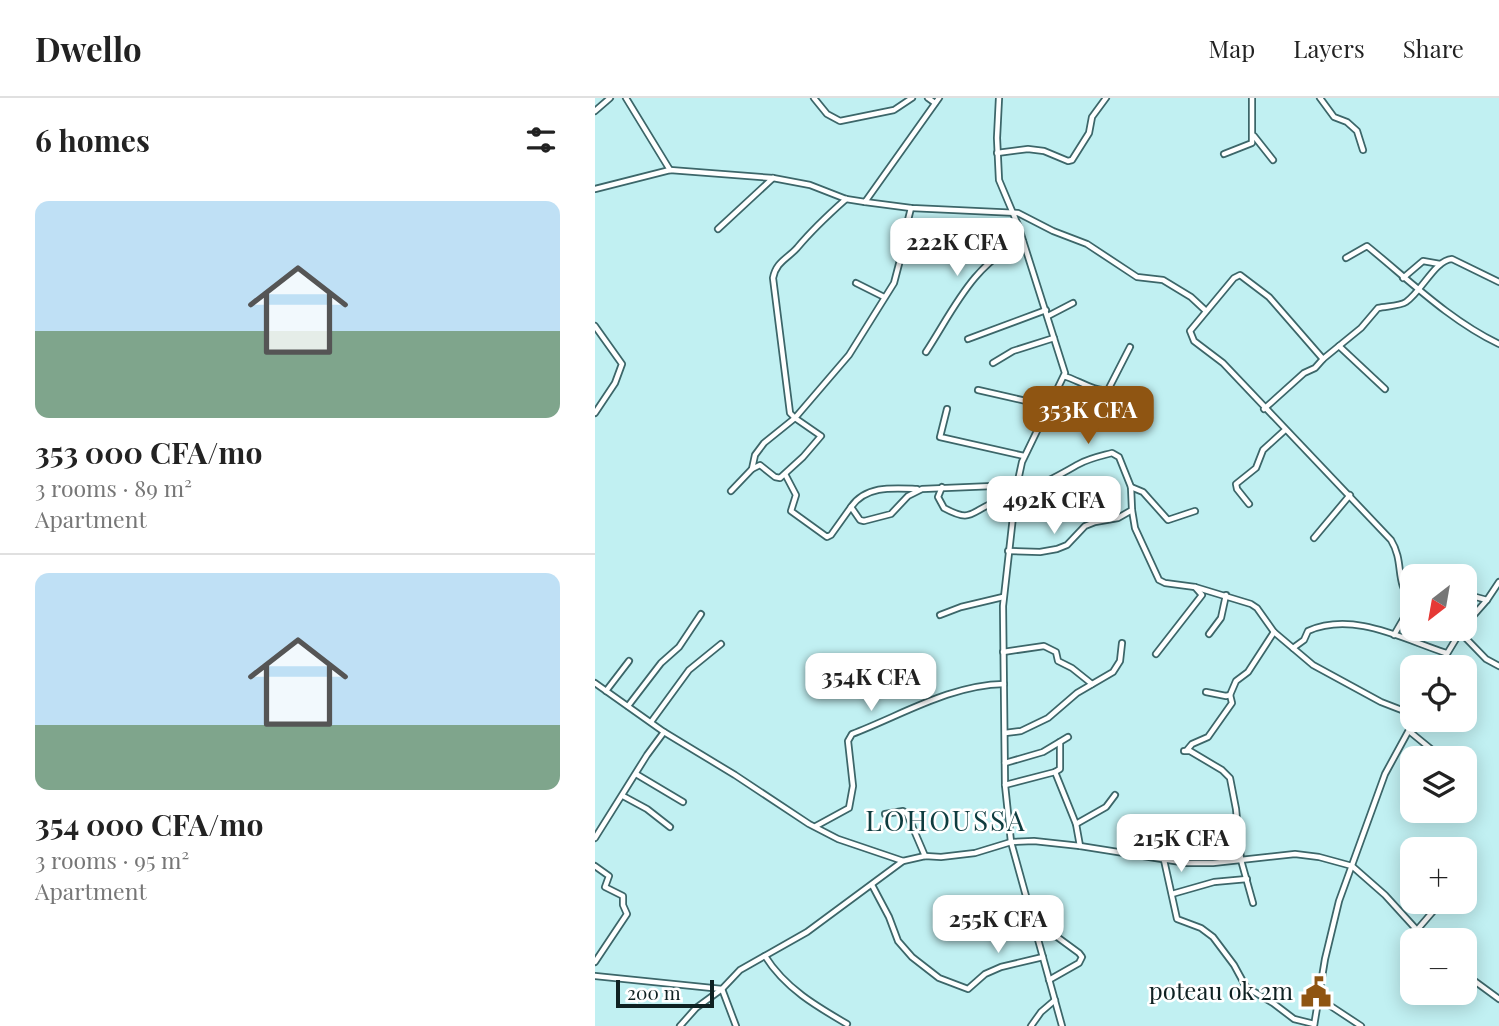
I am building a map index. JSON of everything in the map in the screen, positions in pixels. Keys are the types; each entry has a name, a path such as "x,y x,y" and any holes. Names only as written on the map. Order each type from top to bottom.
{"street":[{"path":"595,111 610,98"},
{"path":"626,98 670,170"},
{"path":"814,98 827,114 840,121 894,110 912,98"},
{"path":"865,202 937,101 928,98"},
{"path":"999,98 999,180 1013,211 1064,366 1064,376 1024,456 1016,488 1003,597 1005,785 1011,842 1062,1026"},
{"path":"997,153 1028,149 1072,160 1089,133 1092,117 1106,98"},
{"path":"1224,154 1250,145 1253,135 1252,98"},
{"path":"1320,98 1334,117 1347,122 1357,131 1363,150"},
{"path":"1253,135 1273,160"},
{"path":"595,189 670,170 772,178 810,185 846,200 911,208 1013,211 1087,244 1137,277 1163,280 1206,311"},
{"path":"718,229 772,178"},
{"path":"731,491 753,468 760,465 778,478 785,474 821,436 790,413 774,294 775,269 809,232 846,200"},
{"path":"753,468 759,449 795,418 849,355 894,282 900,260 909,246 911,230 908,220 911,208"},
{"path":"926,352 977,273 1005,249 1023,241"},
{"path":"1346,258 1367,246 1403,278 1472,330 1499,344"},
{"path":"1265,409 1304,373 1321,363 1361,328 1378,308 1404,304 1446,260 1452,259 1499,282"},
{"path":"1403,278 1423,261 1440,264"},
{"path":"1323,359 1269,297 1240,275 1234,278 1190,331 1204,349 1223,363 1350,495 1396,549 1400,577"},
{"path":"856,283 884,297"},
{"path":"968,339 1073,303"},
{"path":"595,326 622,364 611,389 595,413"},
{"path":"993,363 1013,351 1054,338"},
{"path":"1339,346 1385,389"},
{"path":"1064,376 1084,382 1099,391 1108,390 1130,348"},
{"path":"978,390 1048,406"},
{"path":"947,409 940,437 1024,456"},
{"path":"1249,504 1236,484 1256,468 1263,450 1285,430"},
{"path":"785,474 796,495 791,511 827,537 856,499 876,490 1033,487 1092,458 1112,453 1119,457 1131,487 1135,528 1159,580 1206,588 1257,608 1274,632 1322,670 1400,709"},
{"path":"942,487 938,497 944,508 964,516 974,515 993,502 1015,497"},
{"path":"1131,487 1143,492 1168,520 1195,512"},
{"path":"851,506 864,522 891,514 908,496 922,489"},
{"path":"1314,538 1350,495"},
{"path":"1008,551 1040,552 1057,549 1067,545 1085,526 1118,518 1132,510"},
{"path":"1477,611 1499,582"},
{"path":"1195,587 1202,595"},
{"path":"1156,654 1206,588"},
{"path":"1209,634 1221,618 1226,594"},
{"path":"940,615 1003,597"},
{"path":"1477,597 1487,600"},
{"path":"628,706 701,614"},
{"path":"1293,649 1308,631 1332,623 1371,626 1446,653 1453,641"},
{"path":"1394,635 1400,624"},
{"path":"1253,903 1241,860 1230,778 1222,770 1186,750 1210,734 1232,703 1230,695 1237,681 1248,672 1274,632"},
{"path":"1471,641 1486,659 1499,666"},
{"path":"1005,733 1021,731 1048,718 1077,693 1116,668 1120,661 1122,643"},
{"path":"651,722 689,670 721,644"},
{"path":"1003,652 1046,646 1056,652 1058,661 1092,684"},
{"path":"606,691 629,661"},
{"path":"596,684 664,732 815,827 838,839 903,861"},
{"path":"815,827 849,808 853,786 848,741 852,734 950,693 986,684 1004,684"},
{"path":"1206,692 1230,695"},
{"path":"595,838 664,732"},
{"path":"1164,860 1177,919 1201,928 1213,937 1234,965 1246,987 1294,1019 1314,1025 1317,997 1332,929 1352,866 1385,774 1408,732"},
{"path":"1410,732 1427,746"},
{"path":"1005,763 1044,752 1068,737"},
{"path":"1005,785 1060,769 1060,742"},
{"path":"1055,772 1076,824 1080,846"},
{"path":"636,774 683,802"},
{"path":"1076,824 1106,807 1115,795"},
{"path":"623,796 647,809 670,827"},
{"path":"885,814 904,811 907,814 925,856"},
{"path":"680,1026 740,970 807,932 903,861 925,856 975,853 1011,842 1034,841 1080,846 1200,863 1295,854 1319,857 1352,866 1385,895 1415,928"},
{"path":"595,866 609,876 605,887 623,896 627,914 595,962"},
{"path":"1173,894 1214,882 1247,879"},
{"path":"872,885 898,941 927,971 955,986 968,989 985,974 1001,967 1043,957"},
{"path":"1419,928 1431,914"},
{"path":"1034,919 1082,957 1079,963 1049,981"},
{"path":"765,956 800,995 847,1024"},
{"path":"595,976 722,989"},
{"path":"1477,983 1499,999"},
{"path":"722,989 736,1026"},
{"path":"1317,997 1361,1026"},
{"path":"1031,1026 1041,1012 1055,1000"}],"place":[{"name":"poteau ok 2m","path":"1316,992"}],"district":[{"name":"LOHOUSSA","path":"946,821"}]}
